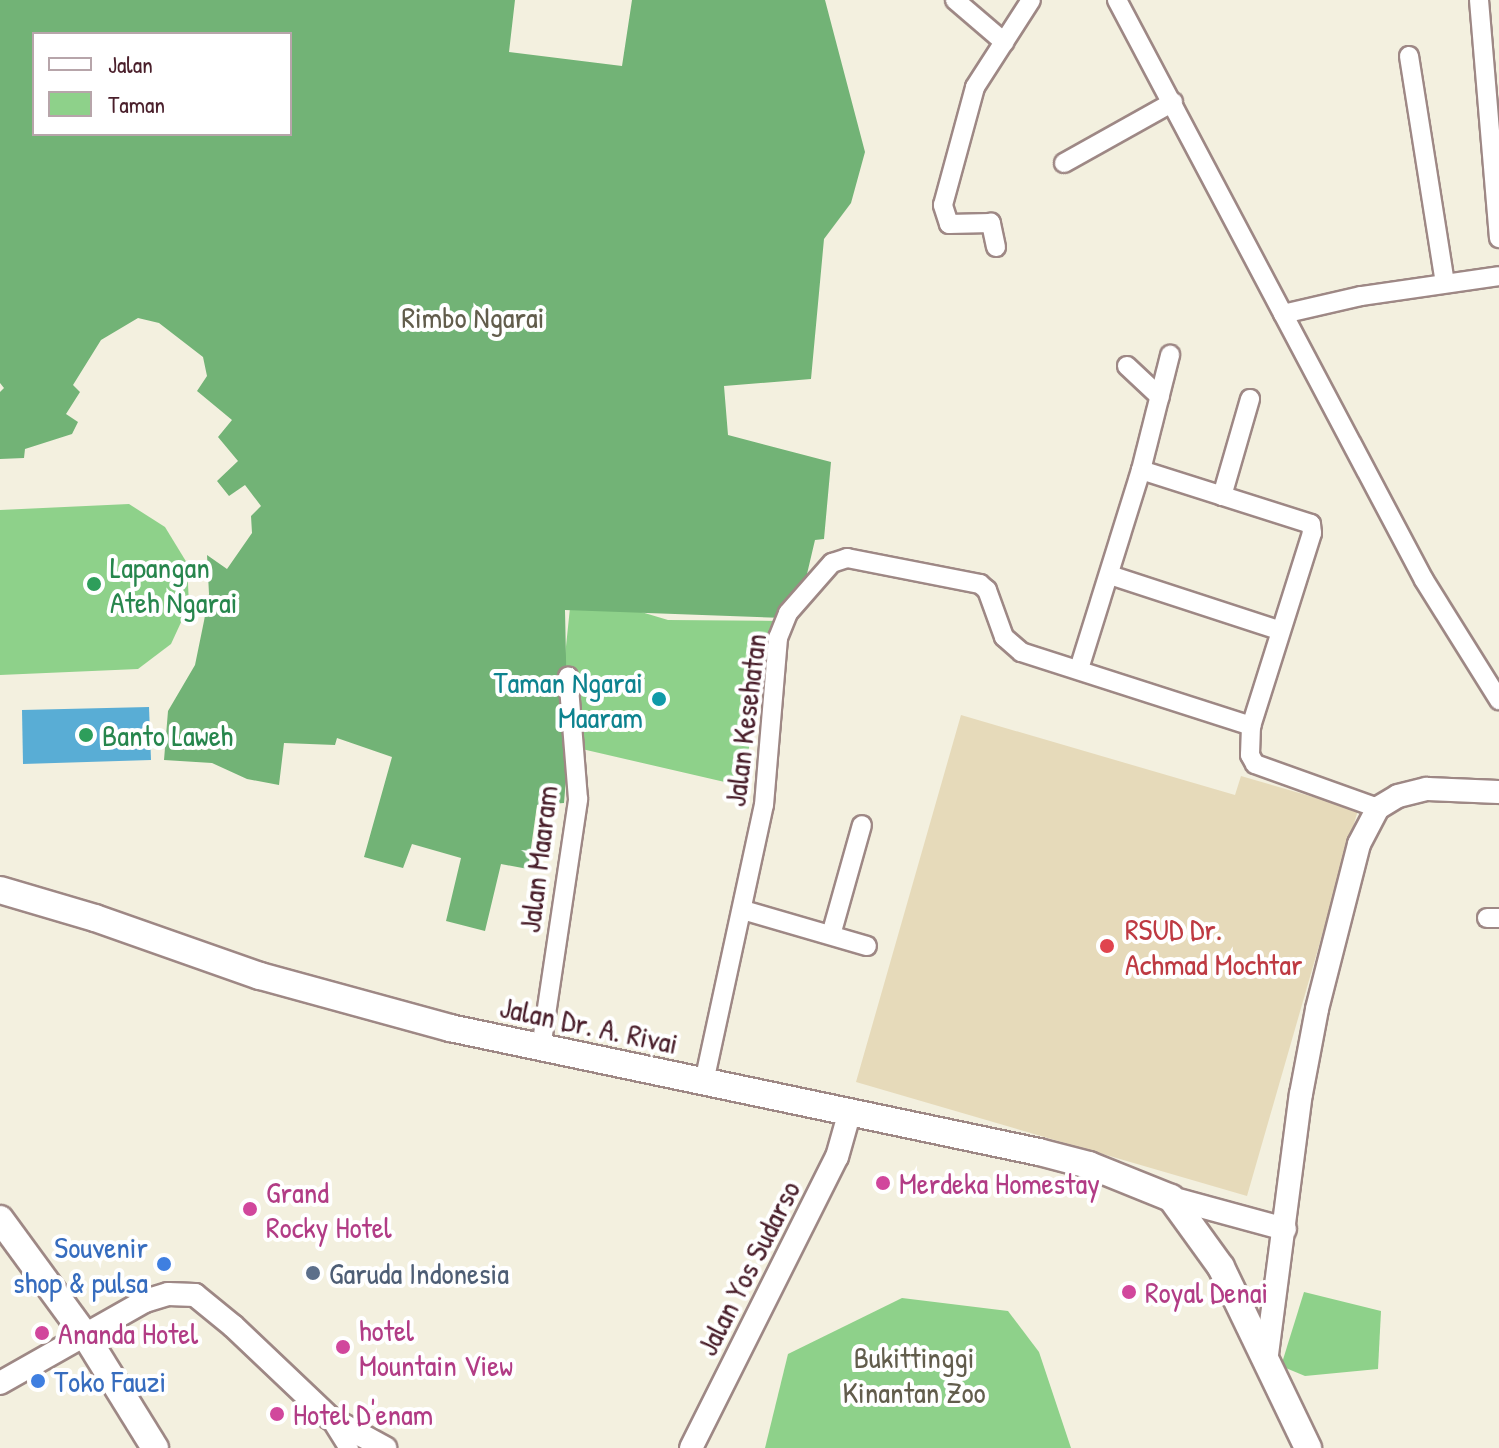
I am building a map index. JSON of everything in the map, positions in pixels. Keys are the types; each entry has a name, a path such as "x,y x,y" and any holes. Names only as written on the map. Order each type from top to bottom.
{"main road":[{"name":"Jalan Dr. A. Rivai","path":"0,890 95,918 260,976 450,1028 850,1111 1089,1165 1171,1198"},
{"path":"1171,1198 1221,1267 1308,1448"},
{"path":"0,1219 85,1335 155,1448"}],"street":[{"path":"955,0 1004,42"},
{"path":"996,247 991,223 949,224 943,205 972,95 1031,0"},
{"path":"1117,0 1424,580 1498,696"},
{"path":"1479,0 1499,238"},
{"path":"1409,56 1445,283"},
{"path":"1064,163 1173,102"},
{"path":"1283,314 1361,296 1499,276"},
{"path":"1079,669 1141,470 1170,355"},
{"path":"1127,366 1160,397"},
{"path":"1222,496 1250,399"},
{"path":"1141,470 1311,524 1312,533 1278,630 1251,726 1250,755 1255,764 1378,808"},
{"name":"Jalan Kesehatan","path":"704,1082 764,805 778,638 788,613 832,563 847,558 980,584 987,590 1004,637 1011,645 1251,726"},
{"path":"1110,575 1278,630"},
{"name":"Jalan Maaram","path":"541,1048 578,799 568,676"},
{"path":"1266,1362 1301,1094 1317,1009 1355,856 1378,808 1398,796 1427,789 1499,792"},
{"path":"831,935 862,825"},
{"path":"743,910 867,946"},
{"name":"Jalan Yos Sudarso","path":"691,1448 837,1157 850,1111"},
{"path":"1171,1198 1285,1229"},
{"path":"0,1383 145,1301 168,1294 195,1295 233,1326 330,1418 349,1448"},
{"path":"330,1418 385,1448"}],"shaded area":[{"name":"RSUD Dr. Achmad Mochtar","path":"961,715 1235,795 1241,776 1358,810 1247,1196 856,1082"}],"green space":[{"name":"Rimbo Ngarai","path":"0,0 515,0 509,52 622,66 632,0 825,0 865,152 851,203 824,239 811,379 724,386 728,435 831,462 824,539 815,540 807,574 822,577 784,618 565,610 568,755 564,803 537,805 528,869 501,864 485,931 446,921 461,858 412,844 403,868 364,857 392,757 337,738 335,745 284,743 279,785 247,779 212,763 164,760 168,711 195,665 209,594 207,555 227,569 252,533 251,516 261,506 245,485 229,496 217,481 238,461 218,437 232,420 197,391 207,376 203,357 159,323 138,318 101,340 73,385 80,392 66,414 78,422 72,434 25,449 24,458 0,459 0,392 4,388 0,383"},
{"name":"Lapangan Ateh Ngarai","path":"129,504 165,527 187,563 189,605 171,644 138,669 0,675 0,510"},
{"name":"Taman Ngarai Maaram","path":"571,598 601,600 668,620 780,621 766,655 742,786 556,743"},
{"path":"1304,1292 1381,1311 1378,1369 1305,1376 1281,1366"},
{"name":"Bukittinggi Kinantan Zoo","path":"902,1298 1008,1311 1039,1352 1071,1448 765,1448 788,1354"}],"water":[{"name":"Banto Laweh","path":"149,707 151,760 23,764 22,710"}],"place":[{"name":"Lapangan Ateh Ngarai","path":"94,584"},
{"name":"Taman Ngarai Maaram","path":"659,699"},
{"name":"Banto Laweh","path":"86,735"},
{"name":"RSUD Dr. Achmad Mochtar","path":"1107,946"},
{"name":"Merdeka Homestay","path":"883,1183"},
{"name":"Grand Rocky Hotel","path":"250,1209"},
{"name":"Souvenir shop & pulsa","path":"164,1264"},
{"name":"Garuda Indonesia","path":"313,1273"},
{"name":"Royal Denai","path":"1129,1292"},
{"name":"Ananda Hotel","path":"42,1333"},
{"name":"hotel Mountain View","path":"343,1347"},
{"name":"Toko Fauzi","path":"38,1381"},
{"name":"Hotel D'enam","path":"277,1414"}]}
